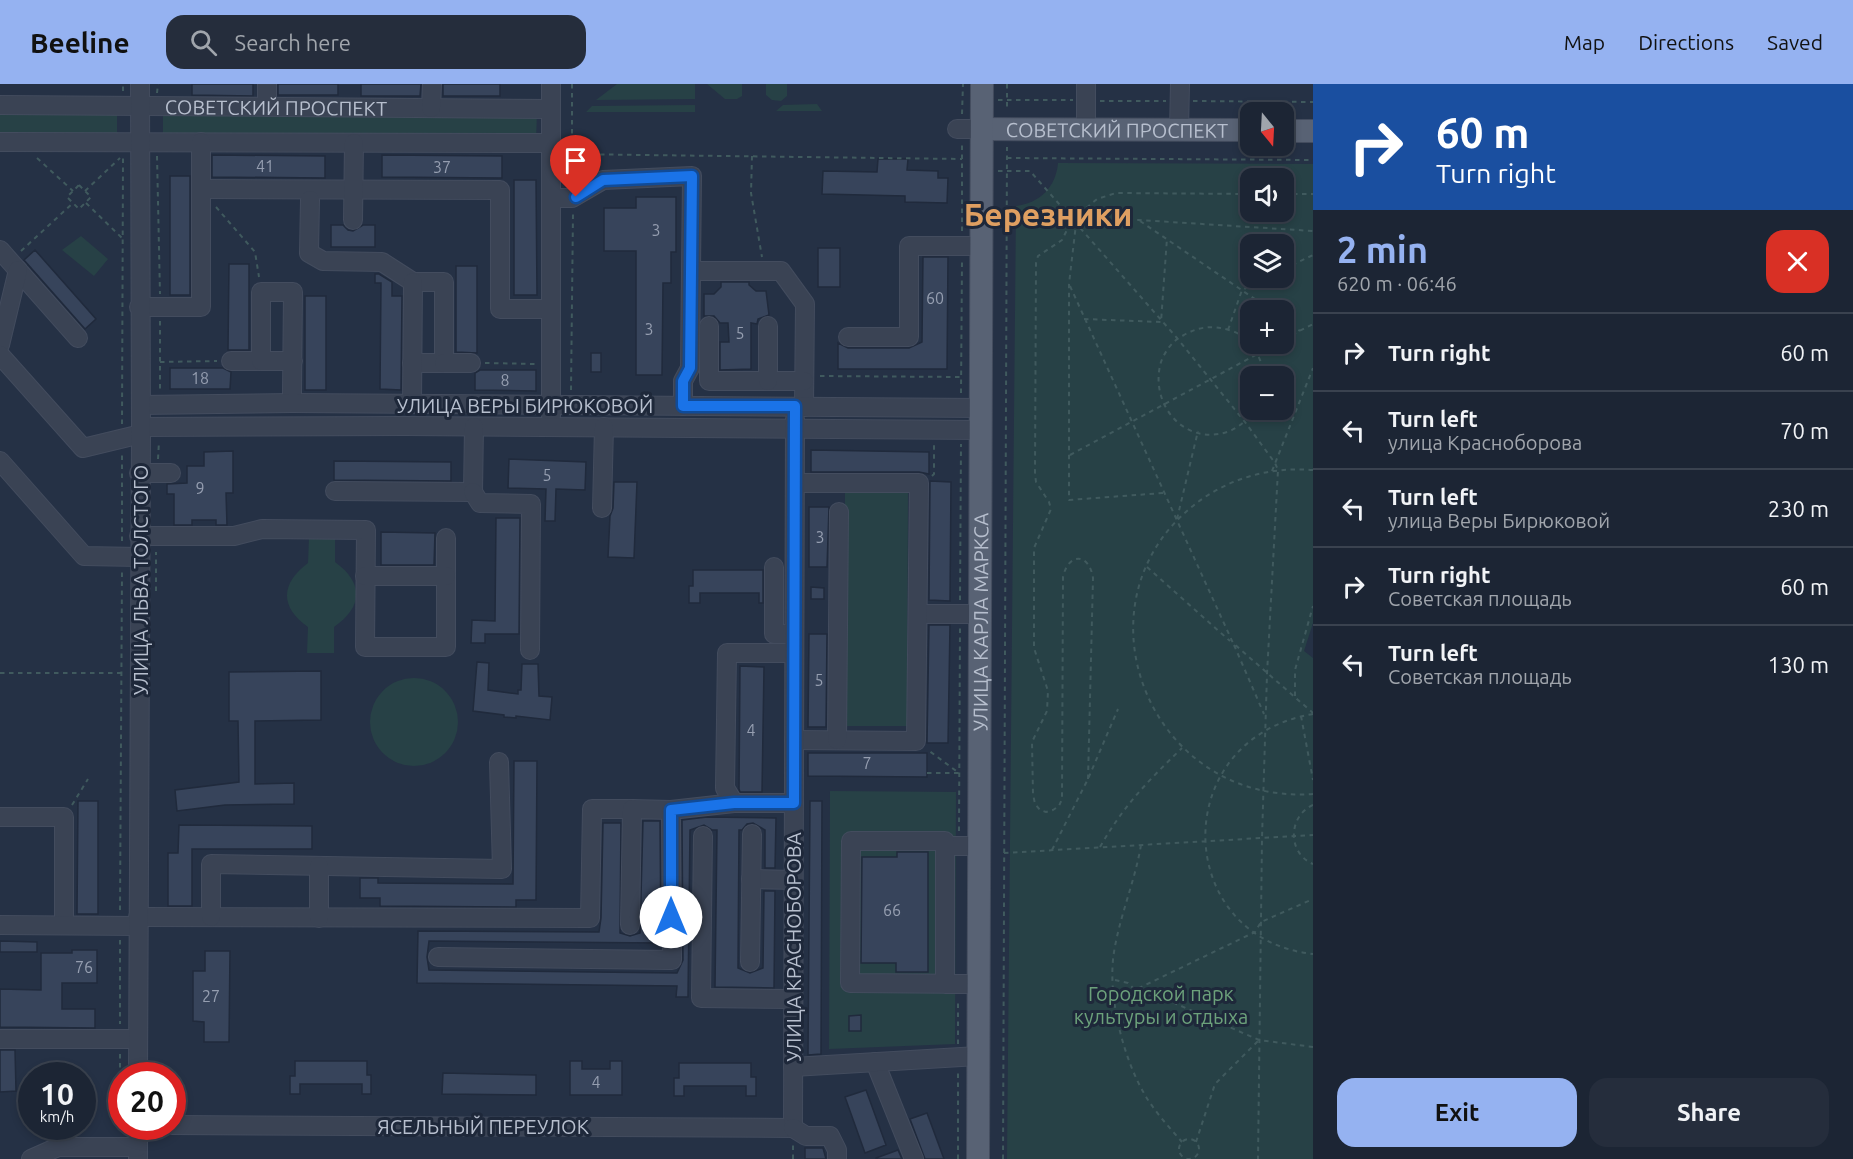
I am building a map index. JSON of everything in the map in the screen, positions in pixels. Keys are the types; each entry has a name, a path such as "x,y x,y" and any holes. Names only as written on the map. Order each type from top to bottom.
{"main road":[{"name":"УЛИЦА КАРЛА МАРКСА","path":"978,1159 982,84"},
{"name":"СОВЕТСКИЙ ПРОСПЕКТ","path":"982,129 1240,130"},
{"path":"1294,131 1313,131"}],"street":[{"name":"УЛИЦА ЛЬВА ТОЛСТОГО","path":"135,1062 129,1039 140,667 139,557 148,536 156,473 141,431 139,308 149,107 140,84"},
{"path":"267,84 267,107"},
{"path":"431,108 432,84"},
{"path":"551,84 551,427"},
{"path":"1086,92 1086,130"},
{"path":"1179,93 1179,130"},
{"name":"СОВЕТСКИЙ ПРОСПЕКТ","path":"0,105 551,109"},
{"path":"957,129 982,129"},
{"name":"СОВЕТСКИЙ ПРОСПЕКТ","path":"0,142 354,143 551,148"},
{"path":"139,308 201,307 201,142"},
{"path":"353,220 354,143"},
{"path":"552,198 573,198 603,180 692,176 690,368 683,381 683,406"},
{"path":"201,189 500,190 500,309 551,309"},
{"path":"310,200 309,253 322,261 381,262 413,282 444,282 444,363"},
{"path":"848,337 909,337 909,246 981,246"},
{"path":"9,260 78,338"},
{"path":"0,345 9,260"},
{"path":"701,271 764,271"},
{"name":"УЛИЦА КРАСНОБОРОВА","path":"764,271 781,271 805,304 804,379 795,429 793,1128"},
{"path":"405,426 412,363 413,282"},
{"path":"261,361 261,291 293,292 292,403"},
{"path":"709,326 709,381 804,379"},
{"path":"768,326 768,381"},
{"name":"УЛИЦА ВЕРЫ БИРЮКОВОЙ","path":"0,355 83,448 159,427 795,429 980,419"},
{"path":"231,361 293,361"},
{"path":"412,363 471,363"},
{"name":"УЛИЦА ВЕРЫ БИРЮКОВОЙ","path":"141,405 292,403 799,407 980,419"},
{"path":"474,427 473,492 480,503 531,504 530,650"},
{"path":"602,508 604,428"},
{"path":"0,461 84,556 139,557"},
{"path":"794,740 916,741 919,483 795,483"},
{"path":"335,491 473,492"},
{"path":"837,740 840,512"},
{"path":"148,536 234,536 262,529 366,530 365,647 446,647 446,538"},
{"path":"774,567 774,634 794,634"},
{"path":"366,576 446,576"},
{"path":"918,614 980,614"},
{"path":"734,803 725,788 727,653 794,653"},
{"path":"211,917 211,864 502,869 499,762"},
{"path":"0,925 132,923 211,917 590,918 592,809 671,810 734,803 794,803"},
{"path":"630,925 632,809"},
{"path":"438,957 672,960 671,810"},
{"path":"0,817 64,817 64,925"},
{"path":"750,962 752,834"},
{"path":"703,836 701,998 793,999"},
{"path":"945,984 945,841 851,841 850,983 945,984 978,984"},
{"path":"945,846 979,846"},
{"path":"319,866 319,918"},
{"path":"751,879 794,880"},
{"path":"0,1039 129,1039"},
{"path":"793,1067 978,1056"},
{"path":"875,1062 914,1159"},
{"name":"ЯСЕЛЬНЫЙ ПЕРЕУЛОК","path":"186,1125 793,1128 806,1136 830,1136 837,1150 837,1159"},
{"path":"31,1159 58,1153 132,1151"}],"path":[{"path":"149,107 158,84"},
{"path":"572,84 573,387"},
{"path":"1003,1159 1007,84"},
{"path":"1007,100 1086,92 1179,93 1313,102"},
{"path":"148,142 160,307 160,404"},
{"path":"551,148 573,154 962,159"},
{"path":"31,152 73,191"},
{"path":"85,191 123,156"},
{"path":"752,156 751,193 764,271"},
{"path":"1007,158 1313,160"},
{"path":"1030,171 1177,338 1245,422 1278,470 1263,791 1258,1159"},
{"path":"79,185 85,191 91,197 79,209 67,197 79,185"},
{"path":"201,189 255,252 261,291"},
{"path":"1088,779 1093,579 1089,564 1084,559 1077,559 1070,561 1063,577 1062,799 1059,806 1046,812 1040,810 1035,804 1032,742 1047,711 1048,691 1035,648 1034,548 1051,509 1036,482 1035,474 1036,263 1038,256 1062,240 1072,220 1097,199 1116,193 1240,194"},
{"path":"1294,194 1313,194"},
{"path":"9,260 73,203"},
{"path":"85,203 123,239"},
{"path":"1076,224 1139,220 1313,231"},
{"path":"1139,220 1256,300"},
{"path":"1076,224 1069,284 1069,500 1163,493"},
{"path":"1161,322 1167,238"},
{"path":"1294,264 1313,255"},
{"path":"1069,284 1266,717"},
{"path":"1228,330 1242,290 1246,288"},
{"path":"1084,319 1161,322"},
{"path":"1294,334 1313,324"},
{"path":"1240,335 1216,326 1195,328 1177,338 1163,355 1157,375 1159,396 1169,414 1185,428 1206,434 1227,432 1245,422"},
{"path":"1294,326 1300,331"},
{"path":"1069,456 1257,354 1263,366"},
{"path":"160,362 231,361"},
{"path":"471,363 539,364"},
{"path":"1272,471 1313,368"},
{"path":"804,379 961,377"},
{"path":"156,473 159,427"},
{"path":"1176,522 1198,431"},
{"path":"934,439 934,474"},
{"path":"1313,470 1278,470 1244,477 1199,501 1176,522 1163,538 1147,567 1139,592 1133,634 1137,668 1142,684 1156,715 1182,748 1202,765 1220,776 1248,788 1290,795 1313,794"},
{"path":"148,536 156,591"},
{"path":"1147,567 1313,714"},
{"path":"1294,696 1295,670 1313,606"},
{"path":"0,673 122,673 140,667"},
{"path":"1052,850 1088,779 1118,710"},
{"path":"1313,714 1282,722 1265,730 1243,746 1233,757 1220,776 1207,811 1205,841 1210,871 1223,898 1242,921 1255,932 1280,946 1313,954"},
{"path":"1301,717 1313,780"},
{"path":"916,741 959,773 927,773"},
{"path":"1100,847 1117,817 1146,782 1182,748"},
{"path":"77,797 88,779"},
{"path":"122,779 132,923 129,1039 132,1151"},
{"path":"1313,805 1299,815 1294,825 1293,836 1300,855 1313,864"},
{"path":"1004,853 1313,835"},
{"path":"1141,845 1137,868 1122,914 1114,954 1114,979 1120,1027 1129,1062 1145,1095 1182,1142"},
{"path":"1114,979 1128,982 1135,990 1140,988 1255,932 1261,922 1313,899"},
{"path":"1140,988 1259,1040 1313,1047"},
{"path":"1196,1142 1215,1084 1259,1040"},
{"path":"1189,1139 1196,1142 1199,1148 1197,1156 1190,1159 1183,1156 1179,1149 1182,1142 1189,1139"},
{"path":"1197,1156 1202,1159"}],"green space":[{"path":"617,84 695,84 695,99 596,100"},
{"path":"707,84 742,84 742,96 737,99 725,99"},
{"path":"766,84 787,84 787,96 781,101 772,100 766,95"},
{"path":"817,104 822,111 776,111 783,105"},
{"path":"695,105 695,112 586,112 592,106"},
{"path":"0,111 117,113 117,137 0,136"},
{"path":"163,111 537,113 536,140 163,138"},
{"name":"Городской парк культуры и отдыха","path":"1058,163 1313,164 1313,623 1304,651 1313,658 1313,1159 1007,1159 1016,206 1039,197 1054,179"},
{"path":"81,236 108,259 94,276 62,250"},
{"path":"845,491 908,492 907,726 844,726"},
{"path":"335,537 335,562 351,578 355,587 355,603 344,619 334,627 334,653 307,653 308,627 292,612 288,603 288,587 292,579 308,563 309,538"},
{"path":"414,678 431,682 445,691 454,705 458,722 454,739 445,753 431,762 414,766 397,762 383,753 374,739 370,722 374,705 383,691 397,682"},
{"path":"830,791 956,792 955,1044 829,1049"}],"building":[{"path":"192,84 253,84 253,96 192,95"},
{"path":"278,84 338,84 338,95 278,95"},
{"path":"361,84 421,84 420,96 361,96"},
{"path":"443,84 500,84 500,96 443,96"},
{"path":"212,155 325,156 325,178 212,177"},
{"path":"382,155 502,156 502,178 382,177"},
{"path":"878,159 908,159 907,170 938,171 938,178 948,178 947,203 905,202 905,196 822,194 823,171 877,172"},
{"path":"170,176 190,176 190,295 170,295"},
{"path":"514,180 536,180 537,295 514,295"},
{"path":"636,197 676,197 676,252 671,252 671,283 663,283 662,375 636,375 636,251 604,251 604,208 636,208"},
{"path":"331,225 343,225 353,231 363,225 375,225 375,247 331,247"},
{"path":"818,248 840,248 840,287 818,287"},
{"path":"35,250 96,319 85,329 24,260"},
{"path":"923,257 948,257 947,369 838,369 838,343 848,348 909,348 922,342"},
{"path":"229,264 249,264 249,350 228,350"},
{"path":"456,266 477,266 477,353 456,352"},
{"path":"375,274 392,282 392,296 402,296 401,390 380,389 381,283 375,283"},
{"path":"721,282 749,282 749,285 756,291 766,291 769,315 758,319 757,324 751,323 751,369 720,370 720,342 729,342 728,323 720,323 714,316 704,316 704,294 714,294 721,287"},
{"path":"305,296 326,296 326,390 305,390"},
{"path":"591,353 601,353 601,372 591,372"},
{"path":"170,368 223,368 231,372 230,389 170,389"},
{"path":"480,370 536,370 536,391 475,390 475,373"},
{"path":"811,450 929,452 929,474 919,472 811,472"},
{"path":"233,451 233,493 226,493 227,525 216,525 216,520 192,520 192,525 174,525 174,494 167,494 167,484 187,483 187,466 204,466 204,452"},
{"path":"509,459 586,462 585,490 556,489 555,521 545,521 546,489 508,488"},
{"path":"334,461 451,462 451,481 334,480"},
{"path":"930,481 951,482 950,601 929,600"},
{"path":"614,482 637,482 634,558 608,557"},
{"path":"809,507 829,507 827,567 809,567"},
{"path":"496,518 520,518 519,634 485,634 485,643 471,643 472,620 495,621"},
{"path":"381,532 435,533 434,565 381,565"},
{"path":"693,570 763,570 763,603 759,603 759,593 700,593 700,603 689,603 689,586 693,586"},
{"path":"811,587 824,588 824,599 811,599"},
{"path":"929,625 950,625 948,743 927,743"},
{"path":"809,634 827,634 826,727 808,727"},
{"path":"477,662 489,663 488,690 518,694 518,690 521,690 522,664 538,664 539,696 552,697 550,720 504,717 504,715 473,711"},
{"path":"740,666 764,667 762,792 740,792 739,789"},
{"path":"321,671 321,720 255,721 255,784 294,783 294,804 225,805 177,811 175,790 239,782 238,721 229,721 229,672"},
{"path":"808,753 927,753 927,777 808,776"},
{"path":"514,761 537,761 536,900 516,900 516,907 380,906 380,898 360,898 360,878 378,878 378,883 513,884"},
{"path":"78,801 98,801 98,914 77,914"},
{"path":"810,801 822,801 821,1054 808,1055"},
{"path":"707,817 776,818 775,868 765,868 765,830 753,823 739,830 738,968 750,973 763,968 764,891 775,891 774,988 715,987 717,830 704,825 690,830 688,997 676,997 677,986 417,983 418,931 599,932 603,823 621,823 620,933 630,936 640,933 643,821 660,821 661,943 429,941 427,957 429,970 677,973 683,960 682,820"},
{"path":"179,825 312,826 312,849 192,849 192,906 168,906 168,853 178,853"},
{"path":"897,852 928,852 928,972 896,972 896,963 861,963 862,857 897,857"},
{"path":"0,941 37,942 37,952 0,952"},
{"path":"72,950 97,950 97,983 62,983 62,1009 95,1009 95,1028 0,1027 0,989 41,990 41,953 72,953"},
{"path":"205,951 230,951 229,1042 204,1042 204,1022 193,1021 193,971 205,971"},
{"path":"861,1015 861,1031 849,1031 849,1016"},
{"path":"0,1050 15,1050 16,1091 0,1092"},
{"path":"295,1061 367,1061 367,1075 371,1075 371,1094 362,1094 362,1084 300,1084 300,1094 290,1094 290,1076 295,1076"},
{"path":"570,1061 582,1061 582,1069 610,1069 610,1061 622,1061 622,1095 570,1095"},
{"path":"679,1063 751,1063 751,1077 756,1077 756,1096 746,1096 746,1086 684,1086 684,1096 674,1096 674,1078 679,1078"},
{"path":"443,1073 536,1075 536,1095 442,1094"},
{"path":"866,1090 886,1145 865,1153 845,1097"},
{"path":"927,1113 944,1159 925,1159 910,1119"},
{"path":"805,1148 823,1148 826,1159 805,1159"},
{"path":"898,1150 902,1159 876,1159 876,1158"}],"district":[{"name":"Березники","path":"1048,214"}],"route":[{"path":"576,197 603,180 692,176 690,368 683,381 683,406 795,406 794,803 734,803 671,810 671,917"}]}
